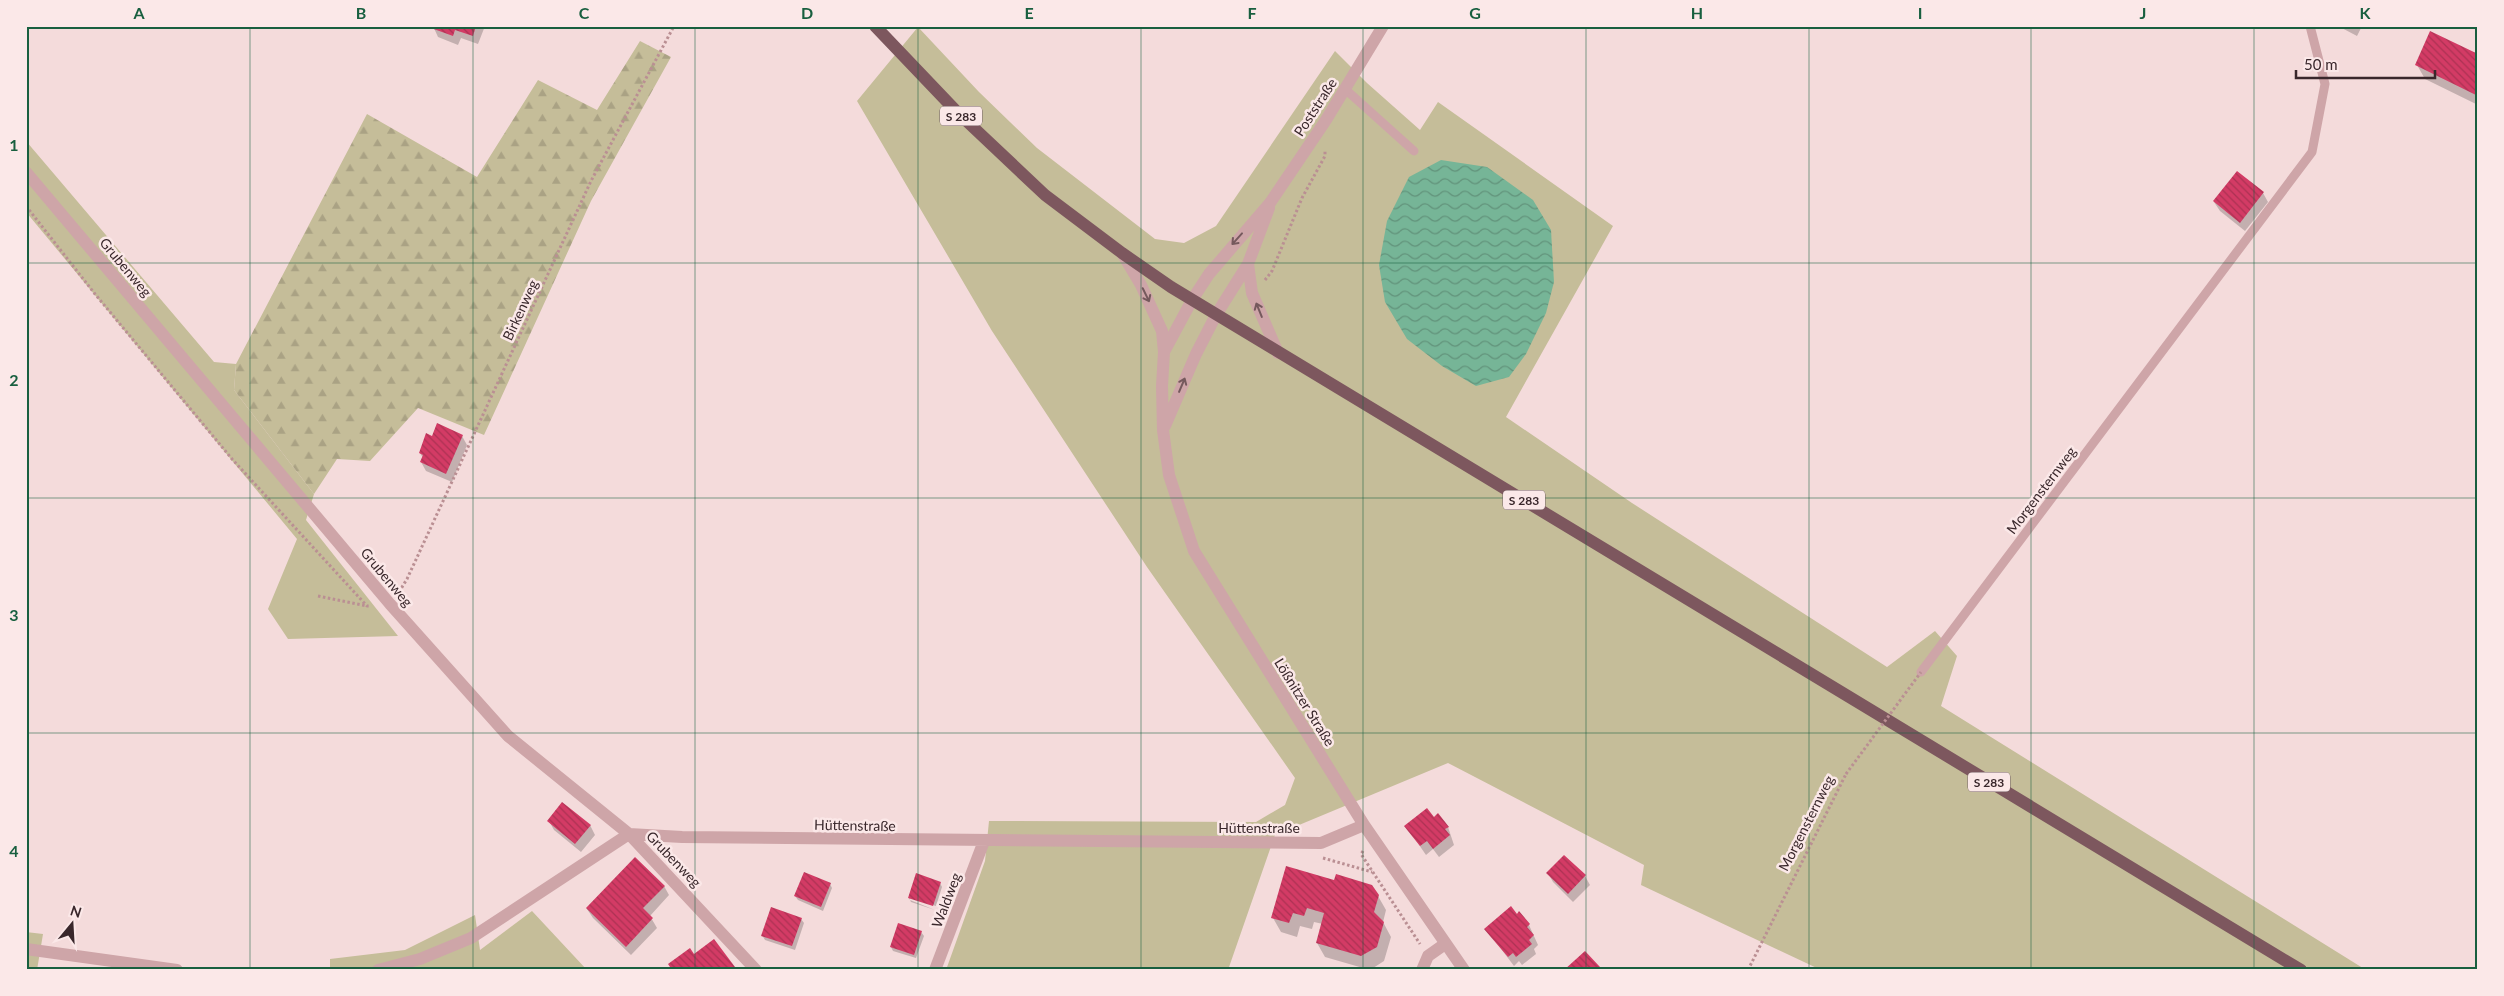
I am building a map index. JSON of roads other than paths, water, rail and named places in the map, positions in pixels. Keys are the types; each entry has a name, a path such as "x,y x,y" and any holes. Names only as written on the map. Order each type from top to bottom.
{"main road":[{"name":"S 283","path":"881,28 956,112 1045,195 1122,253 1192,300 2301,970"}],"street":[{"name":"Poststraße","path":"1192,300 1227,251 1270,203 1345,89 1383,26"},
{"name":"Grubenweg","path":"26,172 390,604 508,736 629,834 756,970"},
{"name":"Poststraße","path":"1216,315 1248,264 1270,203"},
{"name":"Lößnitzer Straße","path":"1122,253 1155,313 1162,330 1164,352 1162,386 1164,430 1170,475 1194,551 1364,825 1464,970"},
{"path":"1248,264 1252,294 1278,353"},
{"name":"Lößnitzer Straße","path":"1164,352 1192,300"},
{"path":"1164,430 1196,354 1216,315"},
{"name":"Hüttenstraße","path":"629,834 682,838 1321,843 1364,825"},
{"path":"378,970 420,959 470,938 629,834"},
{"name":"Waldweg","path":"935,970 984,841"},
{"path":"1422,970 1428,956 1445,944"},
{"path":"26,949 177,970"}],"lane":[{"name":"Morgensternweg","path":"1921,672 2312,152 2325,84 2310,26"},
{"path":"1345,89 1414,151"}],"water":[{"path":"1441,160 1487,167 1533,200 1551,230 1554,282 1546,313 1526,354 1509,377 1476,386 1442,366 1407,339 1385,302 1379,265 1387,221 1409,177"}]}
